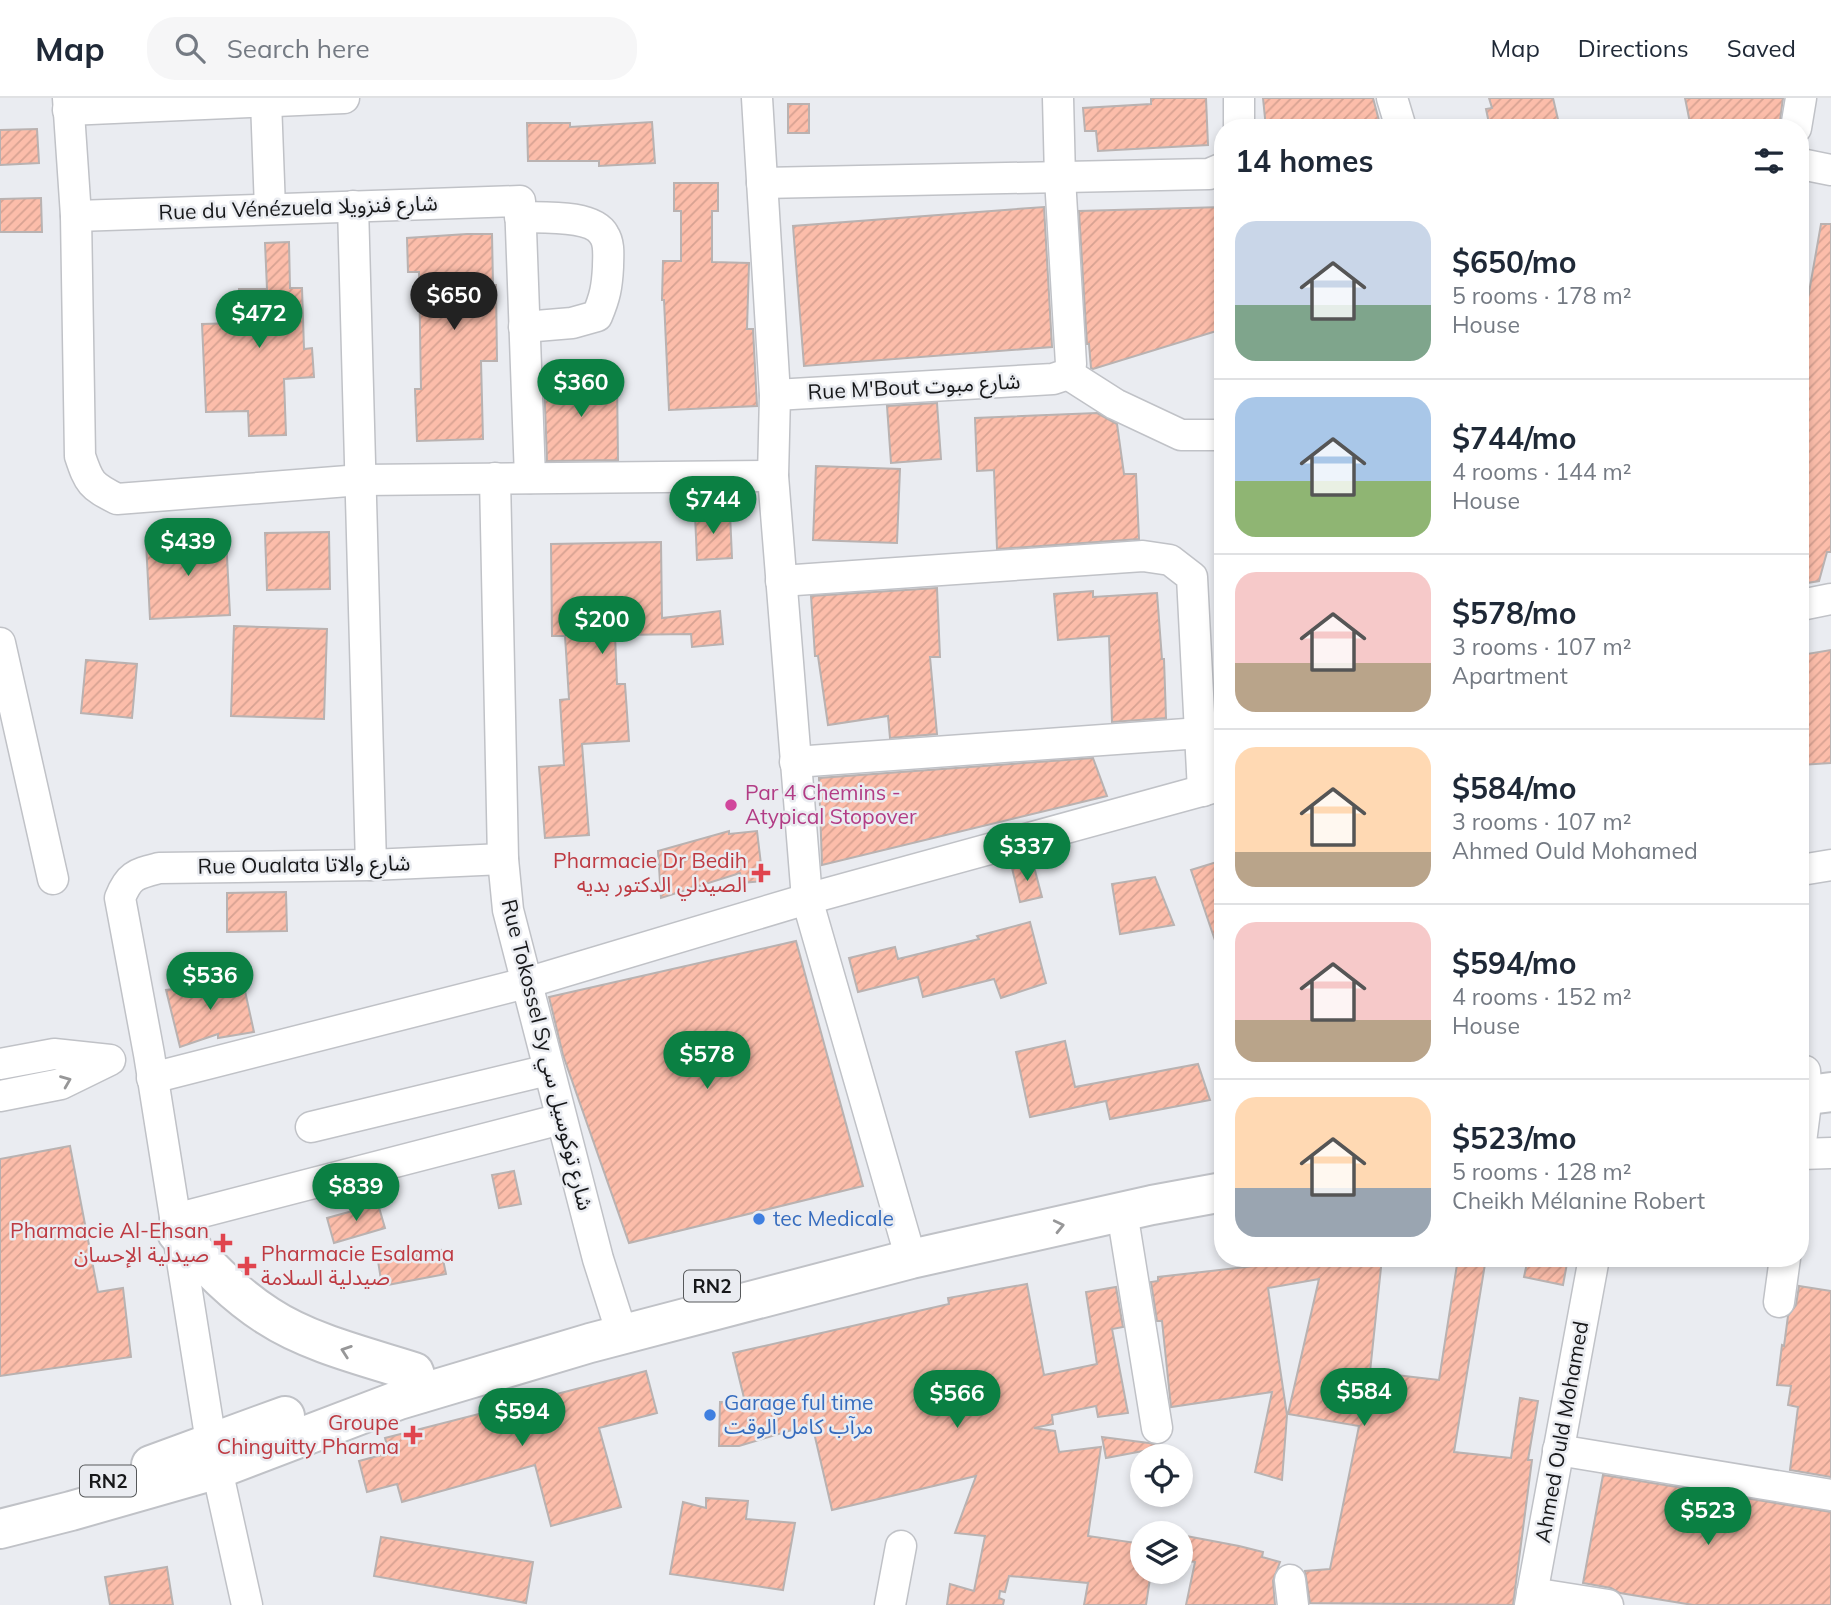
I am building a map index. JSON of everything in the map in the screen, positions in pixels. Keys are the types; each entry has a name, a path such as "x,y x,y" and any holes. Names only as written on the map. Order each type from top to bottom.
{"highway":[{"name":"RN2","path":"4,1528 66,1497 215,1455 417,1382 617,1323 907,1248 1080,1196 1214,1169"},
{"name":"RN2","path":"907,1248 1214,1194"},
{"path":"176,1226 220,1279 269,1317 417,1382"}],"street":[{"path":"344,98 68,104 76,216 80,456 94,488 117,499 361,480 773,476"},
{"path":"757,98 775,395 773,476 807,899 907,1248"},
{"path":"1058,98 1060,178 1072,364 1060,377 1181,435 1214,435"},
{"path":"1239,98 1239,119"},
{"path":"1392,98 1399,119"},
{"path":"1798,119 1801,98"},
{"path":"266,101 270,209"},
{"path":"1809,166 1831,170"},
{"path":"762,183 1060,178 1214,172"},
{"path":"353,206 371,865"},
{"name":"Rue du Vénézuela شارع فنزويلا","path":"76,216 353,206 520,209 574,219 599,228 606,236 608,252 606,296 597,316 572,323 524,327"},
{"path":"520,209 530,478"},
{"name":"Rue M'Bout شارع مبوت","path":"775,395 1060,377"},
{"name":"Rue Tokossel Sy شارع توكوسيل سي","path":"495,478 503,859 508,910 548,1070 617,1323"},
{"path":"0,1063 54,1054 151,1066 526,983 807,899 1213,788 1200,733 1192,578 1170,560 1143,556 781,580"},
{"path":"1809,603 1831,598"},
{"path":"0,643 7,703 53,879"},
{"path":"795,762 1200,733"},
{"name":"Rue Oualata شارع والاتا","path":"151,1066 120,898 126,883 136,874 159,868 371,865 503,859"},
{"path":"1809,868 1831,864"},
{"path":"0,1096 61,1084 110,1060"},
{"path":"151,1066 215,1455 247,1605"},
{"path":"311,1127 548,1070"},
{"path":"1809,1102 1813,1082"},
{"path":"176,1226 561,1119"},
{"path":"1809,1154 1831,1153"},
{"path":"1122,1212 1157,1428"},
{"name":"Ahmed Ould Mohamed","path":"1531,1599 1592,1267"},
{"path":"1779,1302 1784,1267"},
{"path":"1558,1450 1831,1495"},
{"path":"890,1605 901,1546"},
{"path":"1531,1599 1608,1605"}],"building":[{"path":"1151,98 1206,98 1208,145 1098,151 1096,131 1085,131 1083,108 1151,104"},
{"path":"1263,98 1373,98 1379,119 1265,119"},
{"path":"1489,98 1553,98 1558,119 1488,119 1486,109 1492,108"},
{"path":"1685,98 1783,98 1780,119 1689,119"},
{"path":"788,104 809,104 809,133 788,133"},
{"path":"652,122 655,163 599,166 599,161 528,161 527,123 570,123 570,127"},
{"path":"37,129 39,163 0,165 0,130"},
{"path":"674,183 718,183 718,211 712,211 712,262 749,263 747,329 753,329 757,406 669,410 662,300 663,261 681,261 681,211 674,211"},
{"path":"41,198 42,232 0,232 0,199"},
{"path":"1044,207 1052,347 804,366 793,226"},
{"path":"1214,207 1214,332 1091,368 1087,344 1079,211"},
{"path":"1821,224 1831,224 1831,552 1827,552 1819,581 1809,583 1809,292"},
{"path":"492,234 493,285 496,285 497,361 481,361 483,439 417,441 415,389 421,389 419,272 408,272 407,238"},
{"path":"289,242 290,288 302,288 304,349 312,348 314,377 284,379 286,435 249,436 248,411 206,412 202,324 239,323 239,289 267,289 265,243"},
{"path":"544,378 617,378 618,460 547,461"},
{"path":"937,403 941,459 891,463 887,406"},
{"path":"1097,413 1117,424 1124,474 1136,474 1139,539 997,549 994,470 977,471 975,418"},
{"path":"816,466 900,469 897,543 813,540"},
{"path":"730,513 732,558 697,560 695,515"},
{"path":"329,532 330,589 267,590 265,533"},
{"path":"226,537 230,615 150,619 146,542"},
{"path":"661,542 662,618 720,611 723,644 692,647 691,634 615,635 617,684 625,684 629,741 582,744 589,835 545,838 539,767 564,765 560,700 569,699 565,636 552,636 551,544"},
{"path":"937,588 940,657 930,657 937,734 890,738 888,716 828,725 818,656 815,656 811,596"},
{"path":"1093,591 1093,597 1157,593 1164,659 1166,718 1112,722 1109,636 1058,640 1054,594"},
{"path":"234,626 327,629 324,719 231,716"},
{"path":"1831,650 1831,763 1809,764 1809,654"},
{"path":"86,660 137,664 132,718 81,713"},
{"path":"1093,758 1107,796 822,865 819,778"},
{"path":"729,831 729,834 757,831 763,881 742,883 740,873 661,898 658,851"},
{"path":"1033,863 1042,897 1020,902 1012,868"},
{"path":"1214,863 1214,937 1191,870"},
{"path":"1155,877 1174,925 1120,934 1112,884"},
{"path":"286,892 287,931 227,932 227,893"},
{"path":"1030,922 1046,983 1001,998 994,979 923,997 918,977 858,992 849,958 895,947 898,959 979,939 977,936"},
{"path":"796,941 863,1186 629,1243 563,1055 549,997"},
{"path":"243,982 254,1032 218,1038 218,1034 180,1047 166,990"},
{"path":"1065,1041 1075,1087 1198,1064 1210,1100 1110,1119 1106,1101 1030,1117 1016,1052"},
{"path":"70,1146 98,1292 123,1288 131,1357 0,1376 0,1159"},
{"path":"514,1171 521,1204 499,1208 492,1175"},
{"path":"378,1204 385,1228 334,1243 327,1218"},
{"path":"441,1250 446,1274 382,1286 378,1261"},
{"path":"1246,1267 1381,1267 1370,1372 1439,1380 1457,1267 1485,1267 1454,1452 1511,1458 1520,1398 1538,1401 1528,1460 1532,1460 1513,1605 1310,1603 1305,1571 1330,1569 1359,1426 1288,1414 1319,1279 1268,1288 1287,1415 1282,1480 1255,1472 1272,1392 1171,1407 1162,1321 1157,1321 1151,1282 1158,1281 1158,1277"},
{"path":"1526,1267 1566,1267 1563,1285 1524,1277"},
{"path":"1027,1284 1044,1375 1097,1364 1086,1292 1116,1287 1123,1327 1112,1329 1128,1413 1098,1417 1096,1406 1052,1415 1053,1424 1034,1428 1055,1431 1059,1452 1101,1447 1088,1536 1130,1542 1130,1584 1149,1584 1146,1605 1084,1605 1088,1583 1009,1576 1005,1592 1000,1591 999,1598 1004,1600 1003,1605 947,1605 950,1584 974,1591 985,1536 955,1533 976,1476 832,1510 812,1424 739,1446 719,1446 720,1402 745,1402 733,1353 949,1304 948,1298"},
{"path":"1799,1286 1831,1291 1831,1477 1790,1470 1798,1407 1788,1405 1791,1386 1777,1385 1788,1316 1796,1305"},
{"path":"646,1371 657,1413 599,1428 621,1507 551,1526 535,1465 402,1502 397,1484 367,1492 359,1461 389,1453 385,1438"},
{"path":"1102,1437 1154,1444 1130,1444 1130,1453 1106,1458"},
{"path":"1603,1475 1831,1512 1831,1605 1693,1605 1620,1593 1611,1588 1583,1583"},
{"path":"706,1498 748,1501 746,1519 795,1523 783,1590 670,1574 683,1502 706,1508"},
{"path":"381,1537 533,1562 526,1603 374,1576"},
{"path":"1193,1537 1263,1552 1262,1557 1280,1562 1273,1581 1275,1605 1186,1605 1190,1584 1193,1584"},
{"path":"167,1567 173,1605 110,1605 105,1577"}],"place":[{"name":"Par 4 Chemins - Atypical Stopover","path":"731,805"},
{"name":"Pharmacie Dr Bedih الصيدلي الدكتور بديه","path":"761,873"},
{"name":"tec Medicale","path":"759,1219"},
{"name":"Pharmacie Al-Ehsan صيدلية الإحسان","path":"223,1243"},
{"name":"Pharmacie Esalama صيدلية السلامة","path":"247,1266"},
{"name":"Garage ful time مرآب كامل الوقت","path":"710,1415"},
{"name":"Groupe Chinguitty Pharma","path":"413,1435"}]}
